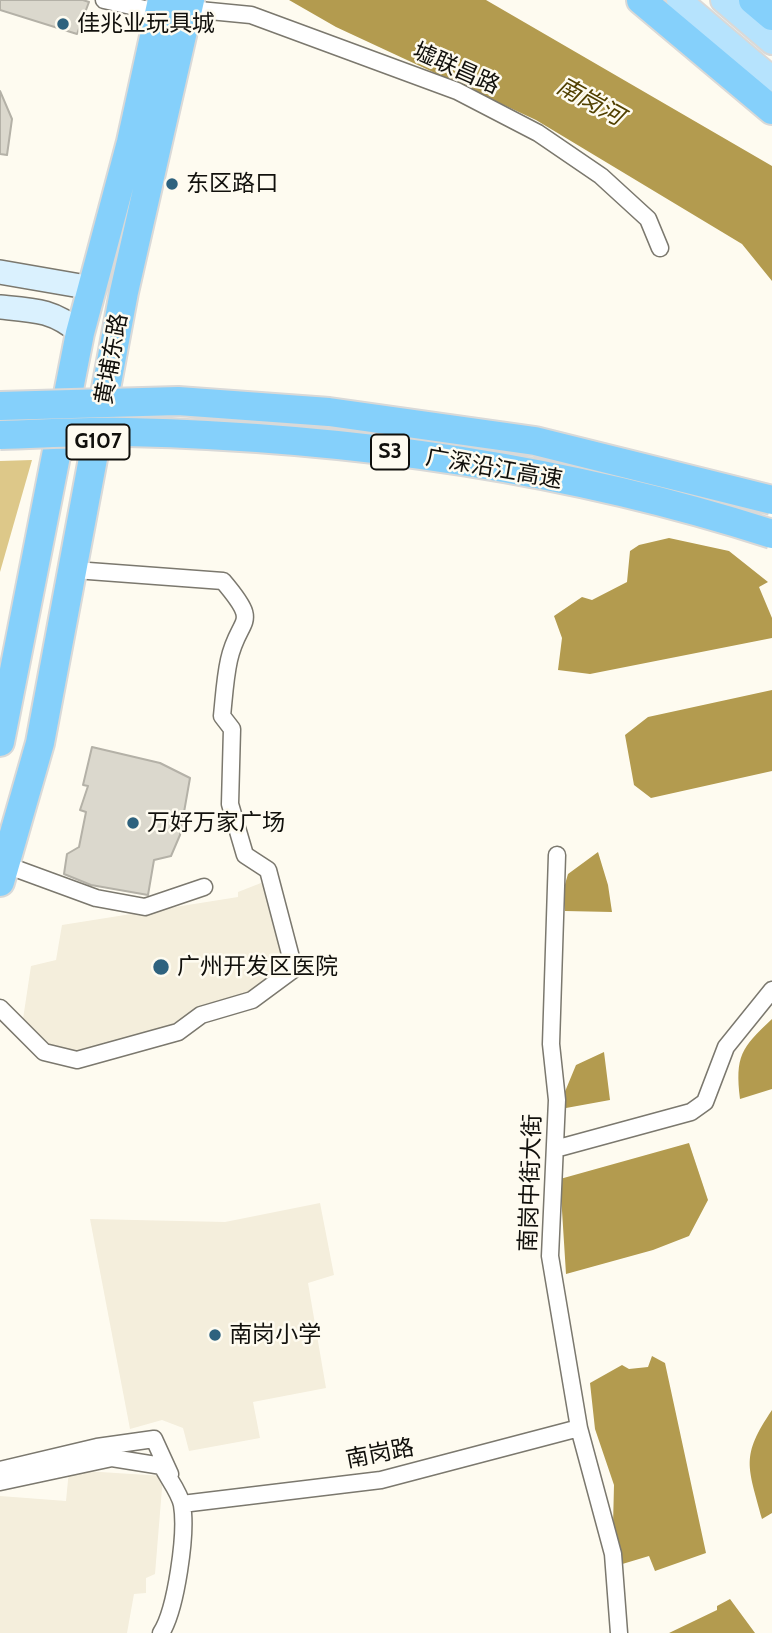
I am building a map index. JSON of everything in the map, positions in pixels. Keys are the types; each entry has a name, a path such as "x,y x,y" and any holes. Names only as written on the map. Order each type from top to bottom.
{"highway":[{"path":"641,0 772,110"},
{"path":"753,0 772,16"},
{"path":"767,0 772,10"},
{"name":"黄埔东路","path":"3,873 40,743 75,570 124,292 190,5"},
{"name":"黄埔东路","path":"0,742 80,332 131,142 160,6"},
{"name":"广深沿江高速","path":"0,406 178,401 329,412 534,441 671,472 772,500"},
{"name":"广深沿江高速","path":"0,435 124,432 232,436 364,448 529,471 718,517 772,534"}],"main road":[{"path":"679,0 772,79"},
{"path":"723,0 772,42"}],"street":[{"path":"104,0 160,6"},
{"name":"墟联昌路","path":"190,5 251,15 457,91 538,133 601,176 648,219 660,247"},
{"path":"0,272 92,288"},
{"path":"0,307 39,310 64,318 80,332"},
{"path":"0,1009 44,1052 77,1060 178,1032 201,1015 252,1000 294,969 268,870 245,855 230,804 232,729 222,716 229,659 243,631 245,615 241,603 223,581 75,570"},
{"name":"南岗中街大街","path":"557,855 551,1044 557,1100 550,1256 579,1428 613,1554 619,1633"},
{"path":"3,873 96,898 145,907 204,887"},
{"path":"555,1149 691,1112 705,1102 726,1047 772,990"},
{"name":"南岗路","path":"184,1504 381,1480 579,1428"},
{"path":"0,1470 97,1447 153,1439 184,1504 180,1560 169,1620 161,1633"},
{"path":"0,1482 112,1458 162,1466 184,1504"}],"shaded area":[{"path":"32,460 0,572 0,461"},
{"name":"广州开发区医院","path":"266,881 290,968 255,992 196,1009 164,1029 73,1053 53,1047 23,1019 31,966 56,960 62,925 238,897 238,892"},
{"name":"南岗小学","path":"320,1203 334,1275 308,1283 326,1388 253,1402 260,1438 189,1451 183,1428 162,1420 130,1429 90,1219 225,1222"},
{"path":"69,1470 163,1476 155,1574 146,1578 146,1593 134,1594 127,1633 0,1633 0,1496 66,1501"}],"water":[{"name":"南岗河","path":"289,0 486,0 772,166 772,281 742,244 536,120 336,27"},
{"path":"669,538 729,551 768,582 759,587 772,618 772,638 590,674 558,670 562,638 554,616 582,597 592,600 627,582 630,551 639,545"},
{"path":"772,690 772,771 651,798 634,785 625,735 648,717"},
{"path":"598,852 608,885 612,912 565,911 563,891 568,874"},
{"path":"772,1019 772,1089 740,1099 739,1072 742,1054"},
{"path":"604,1052 610,1100 566,1108 564,1094 576,1065"},
{"path":"689,1143 708,1200 689,1236 653,1250 566,1274 560,1179"},
{"path":"652,1356 665,1363 706,1553 655,1571 649,1556 619,1565 613,1526 614,1485 595,1429 590,1383 622,1365 629,1369 648,1367"},
{"path":"772,1410 772,1513 762,1519 751,1474 751,1451"},
{"path":"730,1599 755,1633 669,1633 717,1610 717,1606"}],"building":[{"name":"佳兆业玩具城","path":"0,0 89,2 77,34 0,10"},
{"path":"0,91 12,119 7,155 0,154"},
{"name":"万好万家广场","path":"92,747 160,763 190,778 180,835 171,856 154,860 148,895 91,885 64,874 67,854 79,847 86,812 80,810 88,786 83,785"}],"place":[{"name":"佳兆业玩具城","path":"63,24"},
{"name":"东区路口","path":"172,184"},
{"name":"万好万家广场","path":"133,823"},
{"name":"广州开发区医院","path":"161,967"},
{"name":"南岗小学","path":"215,1335"}]}
